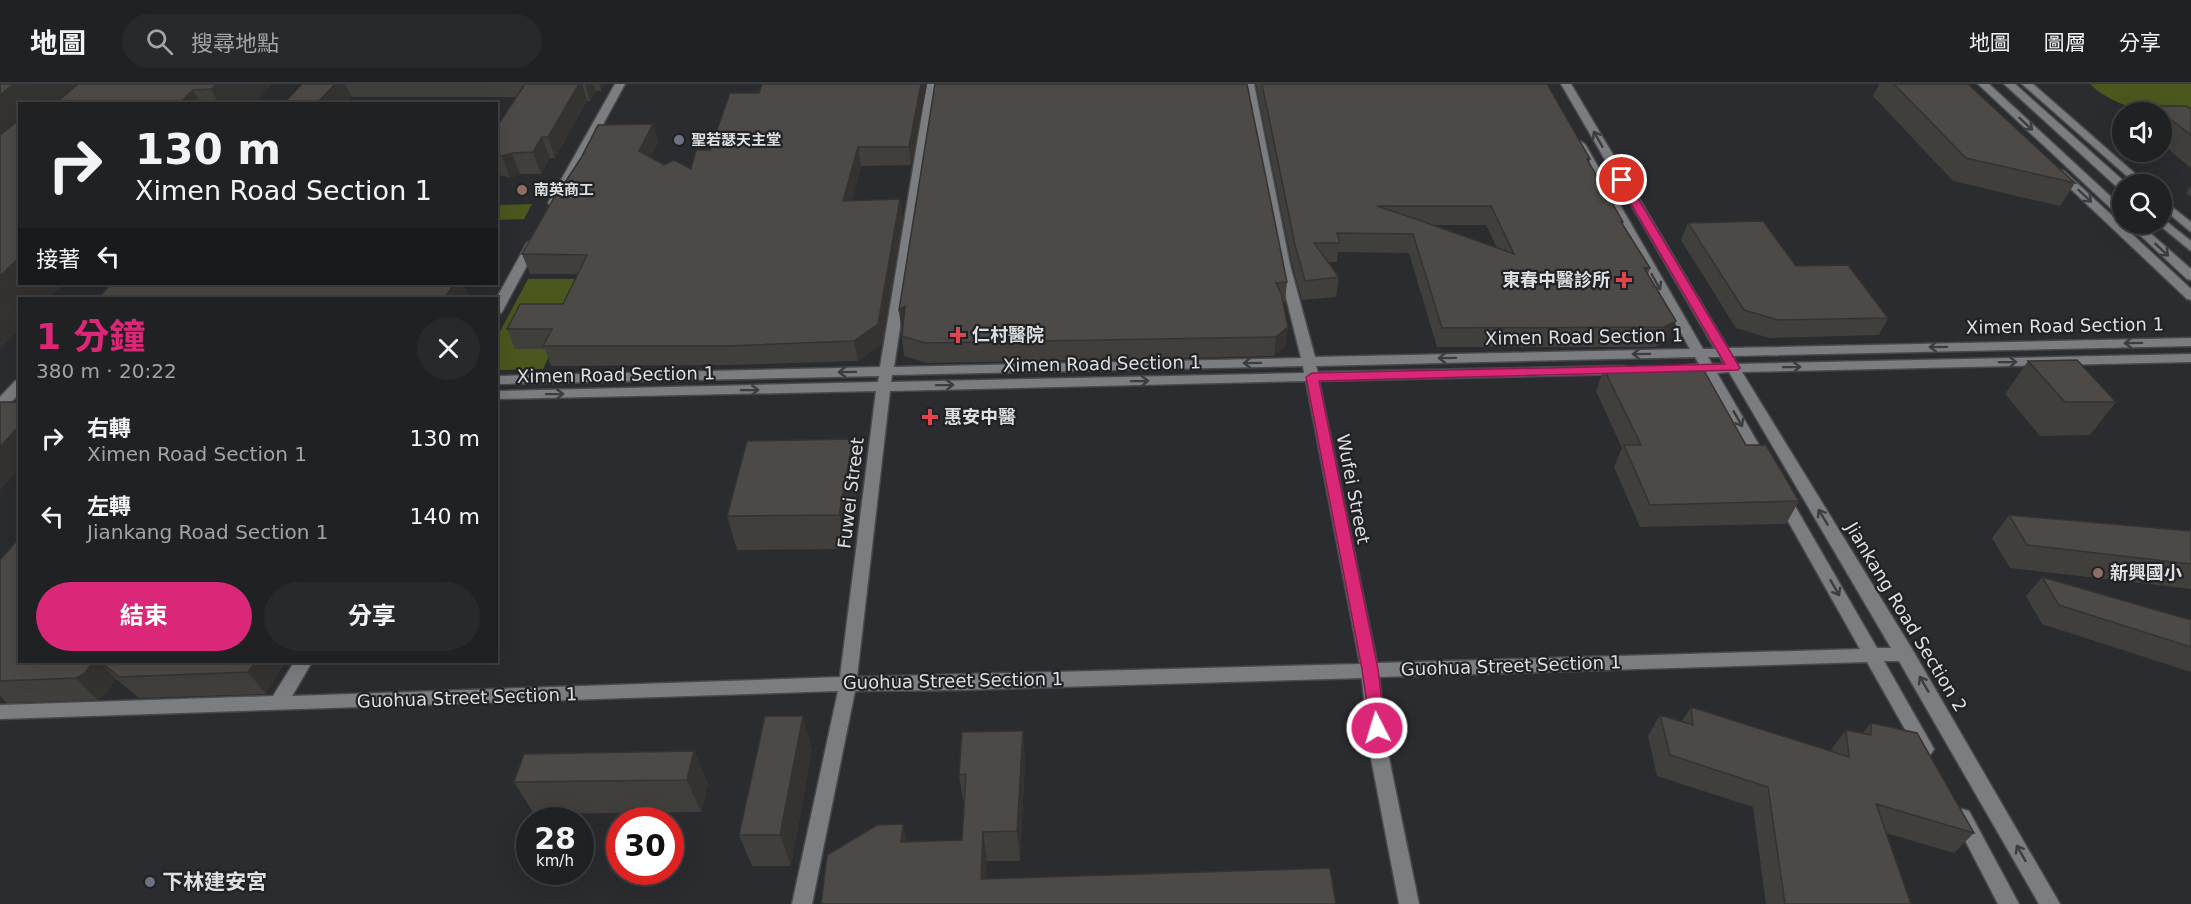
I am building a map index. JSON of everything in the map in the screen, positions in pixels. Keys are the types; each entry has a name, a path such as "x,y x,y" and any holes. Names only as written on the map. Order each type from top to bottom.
{"street":[{"path":"498,308 620,84"},
{"name":"Fuwei Street","path":"802,904 848,683 886,371 932,84"},
{"name":"Wufei Street","path":"1249,84 1284,265 1309,362 1370,669 1378,748 1409,904"},
{"name":"Jiankang Road Section 2","path":"1566,84 1677,277 1725,352 1906,654 2050,904"},
{"path":"2009,84 2112,177"},
{"path":"2027,84 2130,174"},
{"path":"1979,88 2112,204"},
{"path":"1979,88 2191,296"},
{"path":"1573,133 1661,292 1700,352 1931,761"},
{"path":"2172,211 2191,228"},
{"path":"2172,230 2191,247"},
{"path":"2145,234 2191,276"},
{"name":"Ximen Road Section 1","path":"498,380 2191,342"},
{"name":"Ximen Road Section 1","path":"1672,369 2191,358"},
{"name":"Ximen Road Section 1","path":"498,396 1638,370"},
{"path":"0,406 13,389"},
{"path":"0,406 18,406"},
{"name":"Guohua Street Section 1","path":"0,712 848,683 971,683 1906,654"},
{"path":"278,704 302,663"},
{"path":"1954,802 2009,904"}],"green space":[{"path":"2090,84 2191,84 2191,121 2172,117 2172,102 2117,102"},
{"path":"532,204 524,219 498,220 498,205"},
{"path":"528,279 586,279 543,369 498,370 498,335"}],"building":[{"path":"0,84 14,84 0,95"},
{"path":"78,84 217,84 211,89 193,90 181,102 57,102"},
{"path":"302,84 335,84 318,102 285,102"},
{"path":"525,84 579,84 548,137 542,137 533,152 498,155 498,125"},
{"path":"762,84 921,84 909,147 858,147 843,201 900,199 878,324 854,341 725,346 543,346 552,329 507,329 520,304 563,304 587,255 522,254 561,185 564,184 581,158 598,125 653,124 639,151 664,165 674,160 691,169 696,150 710,150 730,93 759,93"},
{"path":"935,84 1247,84 1287,282 1276,283 1281,293 1288,327 1276,337 925,343 902,336 905,306 899,310"},
{"path":"1262,84 1547,84 1590,159 1587,159 1623,222 1621,222 1650,268 1644,268 1676,321 1664,327 1442,328 1413,234 1337,233 1340,243 1314,243 1339,277 1305,281 1295,245","holes":["1377,206 1491,206 1514,254"]},
{"path":"1894,84 1968,84 2075,183 1966,158"},
{"path":"2172,106 2186,106 2191,109 2191,135 2172,120"},
{"path":"18,121 18,259 0,276 0,135"},
{"path":"1763,221 1796,266 1848,265 1888,318 1778,320 1744,310 1688,223"},
{"path":"110,285 453,285 446,297 76,297 100,296"},
{"path":"2077,360 2116,402 2065,402 2028,361"},
{"path":"1702,367 1746,445 1766,445 1799,501 1650,505 1624,445 1641,445 1604,369"},
{"path":"0,402 18,402 18,427 0,447"},
{"path":"853,439 839,515 727,516 747,441"},
{"path":"2009,515 2191,531 2191,564 2027,545"},
{"path":"18,539 18,663 92,663 84,674 76,678 0,681 0,560"},
{"path":"2042,577 2191,620 2191,647 2059,605"},
{"path":"102,663 254,663 248,672 119,677"},
{"path":"1691,707 1849,757 1846,730 1871,735 1871,723 1917,733 1974,833 1876,804 1911,904 1785,904 1768,787 1670,755 1660,715 1693,725"},
{"path":"765,716 803,716 780,835 739,835"},
{"path":"1023,731 1017,831 983,832 981,879 1330,868 1336,904 821,904 827,855 877,825 903,824 901,842 962,840 966,774 959,775 962,732"},
{"path":"694,751 687,780 514,782 524,754"}],"place":[{"name":"聖若瑟天主堂","path":"679,140"},
{"name":"南英商工","path":"522,190"},
{"name":"東春中醫診所","path":"1624,280"},
{"name":"仁村醫院","path":"958,335"},
{"name":"惠安中醫","path":"930,417"},
{"name":"新興國小","path":"2098,573"},
{"name":"下林建安宮","path":"150,882"}],"route":[{"path":"1377,728 1370,669 1312,377 1734,368 1712,329 1677,277 1622,180"}]}
